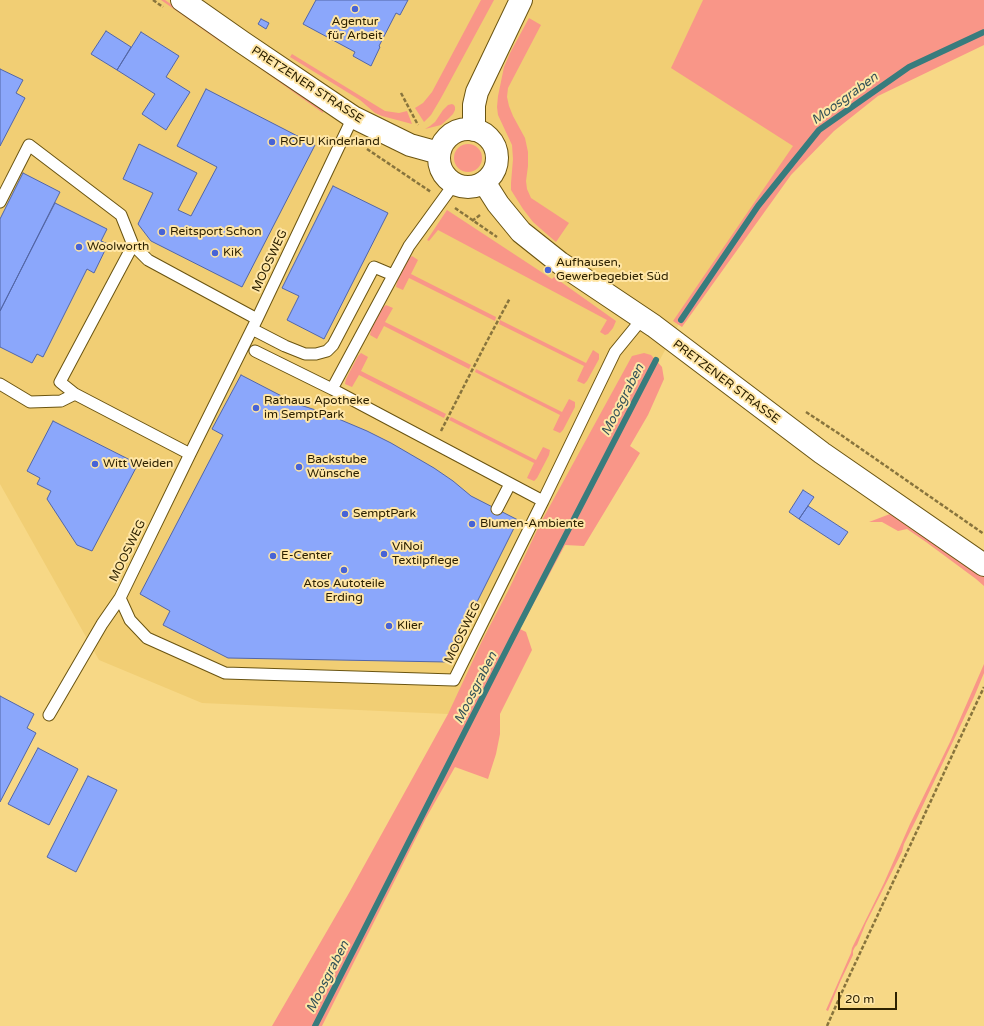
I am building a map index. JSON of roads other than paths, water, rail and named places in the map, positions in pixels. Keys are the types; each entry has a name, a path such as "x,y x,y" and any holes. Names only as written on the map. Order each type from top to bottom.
{"street":[{"name":"PRETZENER STRASSE","path":"182,0 352,117 410,145 440,153"},
{"path":"474,130 474,105 477,92 520,0"},
{"path":"461,130 474,130 481,132 486,136 494,147 497,160 496,166 489,178 473,187 454,184 446,178 441,168 439,158 442,146 445,141 455,132 461,130"},
{"name":"PRETZENER STRASSE","path":"484,182 498,204 521,232 560,263 654,326 822,453 984,565"}],"lane":[{"name":"MOOSWEG","path":"352,117 255,324 120,598 130,620 146,638 225,673 454,680 543,502"},
{"path":"0,202 28,145 121,215 133,245 148,260 255,324 285,346 305,354 316,354 327,351 332,346 374,267 394,275"},
{"path":"332,389 409,246 454,184"},
{"path":"133,245 60,382 75,394 190,454"},
{"path":"255,351 332,389 543,502 615,352 642,319"},
{"path":"0,384 30,402 61,401 75,394"},
{"path":"497,509 510,484"},
{"path":"49,715 102,624 120,598"}],"waterway":[{"name":"Moosgraben","path":"681,320 758,206 819,130 909,67 984,32"},
{"name":"Moosgraben","path":"315,1026 656,360"}],"place":[{"name":"Agentur für Arbeit","path":"355,9"},
{"name":"ROFU Kinderland","path":"272,142"},
{"name":"Reitsport Schon","path":"162,232"},
{"name":"Woolworth","path":"79,247"},
{"name":"KiK","path":"215,253"},
{"name":"Aufhausen, Gewerbegebiet Süd","path":"548,270"},
{"name":"Rathaus Apotheke im SemptPark","path":"256,408"},
{"name":"Witt Weiden","path":"95,464"},
{"name":"Backstube Wünsche","path":"299,467"},
{"name":"SemptPark","path":"345,514"},
{"name":"Blumen-Ambiente","path":"472,524"},
{"name":"ViNoi Textilpflege","path":"384,554"},
{"name":"E-Center","path":"273,556"},
{"name":"Atos Autoteile Erding","path":"344,570"},
{"name":"Klier","path":"389,626"}]}
